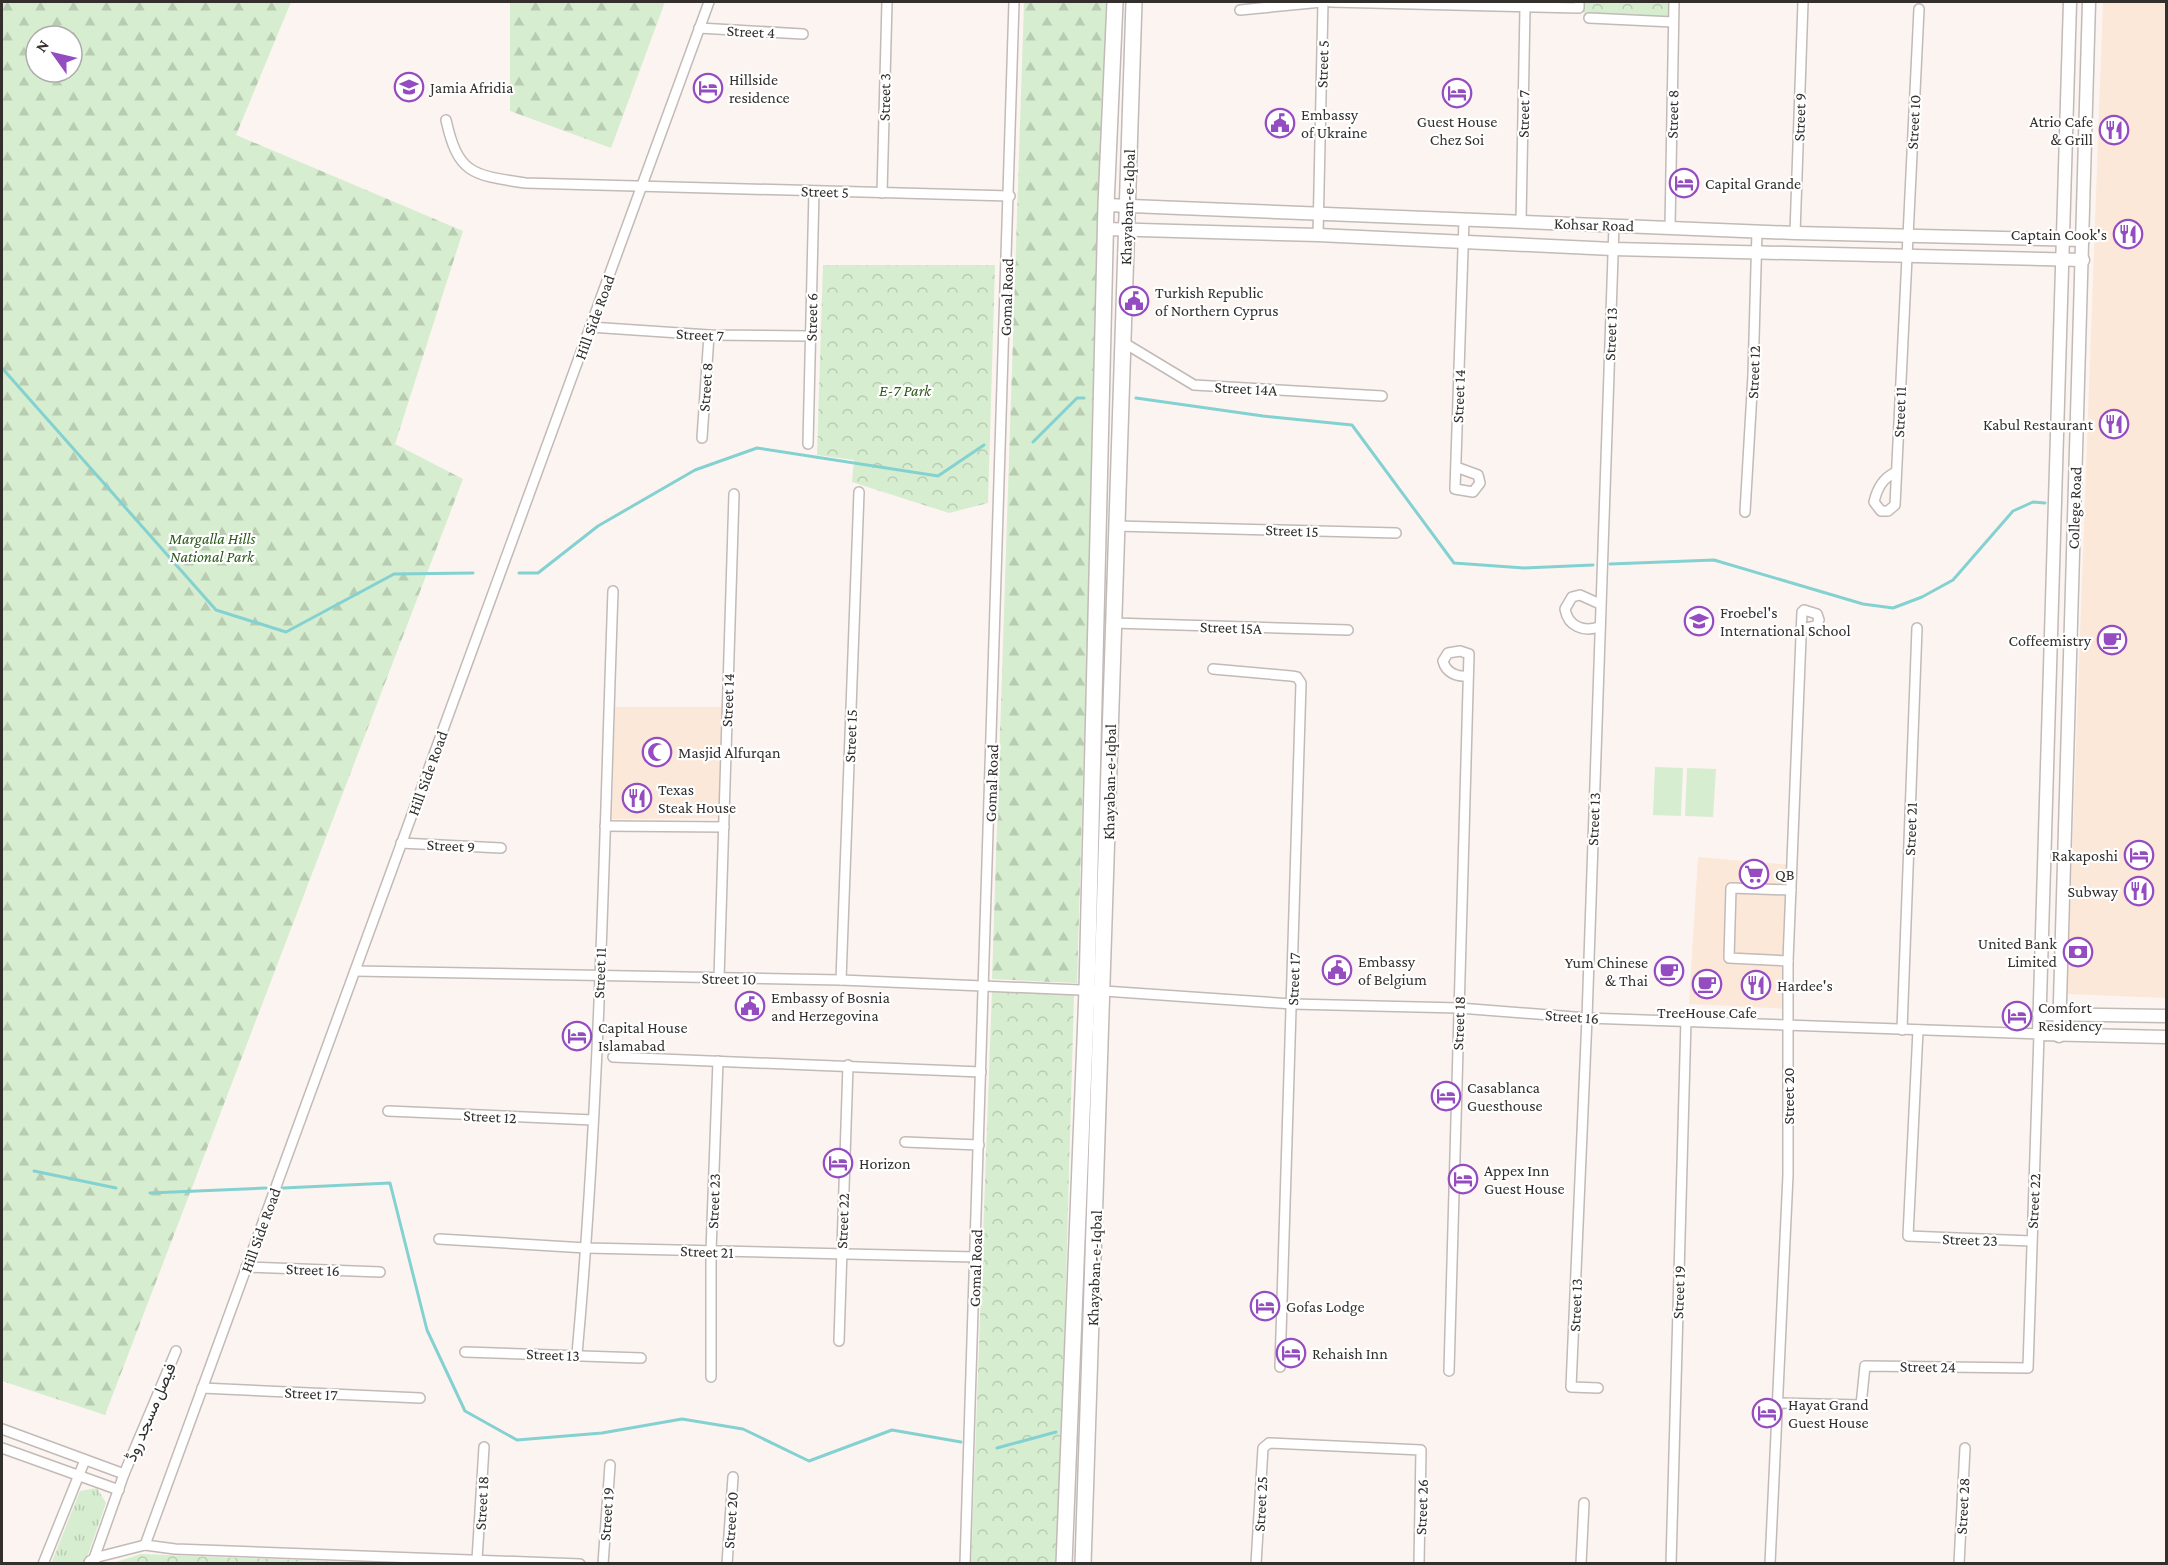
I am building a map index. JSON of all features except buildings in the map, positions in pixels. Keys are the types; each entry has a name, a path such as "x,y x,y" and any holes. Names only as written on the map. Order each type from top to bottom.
{"main road":[{"name":"Khayaban-e-Iqbal","path":"1064,1563 1087,990 1106,205 1115,2"},
{"name":"Khayaban-e-Iqbal","path":"1083,1563 1104,991 1121,341 1128,229 1134,2"}],"street":[{"name":"Hill Side Road","path":"145,1545 709,2"},
{"name":"Street 3","path":"882,193 887,2"},
{"name":"Gomal Road","path":"965,1563 1010,196 1014,2"},
{"name":"Street 5","path":"1318,235 1323,2"},
{"path":"1240,10 1323,2"},
{"path":"1330,2 1525,8 1579,8 1579,2"},
{"name":"Street 8","path":"1670,227 1674,2"},
{"name":"Street 9","path":"1795,233 1803,2"},
{"name":"College Road","path":"2040,1034 2070,2"},
{"name":"College Road","path":"2059,1036 2089,2"},
{"name":"Street 7","path":"1521,221 1525,8"},
{"name":"Street 10","path":"1905,255 1919,9"},
{"path":"1589,18 1673,22"},
{"name":"Street 4","path":"699,28 803,34"},
{"name":"Street 5","path":"446,120 451,143 460,163 490,178 525,183 1010,196"},
{"name":"Street 6","path":"808,444 814,191"},
{"name":"Kohsar Road","path":"1106,205 1795,233 2083,240"},
{"path":"1464,219 1464,241"},
{"name":"Street 13","path":"1598,1388 1571,1387 1587,1018 1614,226"},
{"name":"Kohsar Road","path":"1106,229 1318,235 1613,249 2083,260"},
{"name":"Street 12","path":"1744,512 1750,443 1757,231"},
{"name":"Street 14","path":"1456,467 1478,475 1480,483 1473,492 1455,489 1464,241"},
{"name":"Street 11","path":"1894,473 1888,477 1877,493 1874,502 1881,511 1888,511 1895,505 1905,255"},
{"name":"Street 7","path":"590,327 709,335 810,336"},
{"name":"Street 8","path":"702,438 709,335"},
{"name":"Street 14A","path":"1121,341 1194,385 1382,396"},
{"name":"Street 15","path":"841,980 859,492"},
{"name":"Street 14","path":"718,978 734,494"},
{"name":"Street 15","path":"1116,526 1396,533"},
{"name":"Street 11","path":"577,1354 593,1120 613,591"},
{"path":"1599,627 1592,629 1577,627 1569,621 1565,609 1572,597 1580,595 1600,604"},
{"name":"Street 15A","path":"1113,623 1348,630"},
{"name":"Street 21","path":"1902,1030 1917,628"},
{"name":"Street 20","path":"1770,1563 1788,1175 1788,961 1801,629"},
{"name":"Street 17","path":"1213,669 1291,676 1297,677 1300,683 1280,1367"},
{"name":"Street 18","path":"1449,1371 1468,676"},
{"path":"605,826 724,827"},
{"name":"Street 9","path":"401,843 501,848"},
{"path":"1788,961 1729,958 1731,888 1791,890"},
{"name":"Street 10","path":"354,971 841,980 1104,991"},
{"name":"Street 16","path":"1104,991 1292,1004 1459,1008 1587,1018 1788,1023 1902,1030 2040,1034"},
{"path":"2039,1014 2166,1016"},
{"name":"Street 19","path":"1671,1563 1686,1020"},
{"name":"Street 23","path":"1918,1030 1908,1236 2031,1241"},
{"path":"2040,1034 2166,1037"},
{"name":"Street 22","path":"2028,1368 2040,1034"},
{"path":"613,1057 981,1072"},
{"name":"Street 23","path":"711,1377 711,1251 718,1062"},
{"name":"Street 22","path":"839,1341 848,1065"},
{"name":"Street 12","path":"388,1111 593,1120"},
{"path":"905,1142 979,1144"},
{"name":"Street 21","path":"439,1239 586,1248 975,1257"},
{"name":"Street 16","path":"246,1267 380,1272"},
{"name":"فیصل مسجد روڈ","path":"93,1562 124,1474 176,1351"},
{"name":"Street 13","path":"465,1352 577,1354 640,1358"},
{"name":"Street 24","path":"1776,1402 1858,1406 1863,1403 1865,1366 2028,1368"},
{"name":"Street 17","path":"202,1388 420,1398"},
{"name":"فیصل مسجد روڈ","path":"2,1430 124,1474"},
{"name":"Street 25","path":"1256,1563 1264,1444 1421,1450"},
{"name":"Street 18","path":"477,1560 484,1447"},
{"path":"2,1448 119,1490"},
{"name":"Street 28","path":"1959,1563 1965,1448"},
{"name":"Street 26","path":"1419,1563 1421,1450"},
{"path":"43,1563 85,1460"},
{"name":"Street 19","path":"603,1563 610,1464"},
{"name":"Street 20","path":"727,1563 733,1477"},
{"path":"1581,1563 1584,1503"},
{"path":"93,1562 145,1545 175,1549 580,1563"}],"shaded area":[{"path":"2103,2 2166,2 2166,998 2067,994"},
{"path":"615,707 723,707 720,818 612,819"},
{"path":"1698,857 1793,865 1789,1009 1689,1004"}],"green space":[{"name":"Margalla Hills National Park","path":"2,2 291,2 236,135 463,231 395,444 463,479 105,1415 2,1381"},
{"path":"510,2 665,2 611,148 510,111"},
{"path":"1024,2 1106,2 1077,983 992,979"},
{"path":"1579,2 1674,2 1673,22 1589,18 1579,8"},
{"name":"E-7 Park","path":"823,265 995,265 988,503 949,513 852,482 854,460 817,455"},
{"path":"1655,767 1683,768 1681,816 1653,815"},
{"path":"1687,768 1716,769 1713,817 1685,816"},
{"path":"992,991 1074,995 1058,1563 971,1564"},
{"path":"97,1488 106,1503 85,1563 51,1564 80,1491"},
{"path":"141,1554 375,1563 113,1563"}],"waterway":[{"path":"2,368 216,610 286,632 394,574 473,573"},
{"path":"1033,442 1077,398 1084,398"},
{"path":"1136,398 1263,416 1352,425 1454,563 1524,568 1593,565"},
{"path":"519,573 538,573 598,526 695,470 757,448 938,476 984,445"},
{"path":"1610,564 1714,560 1863,604 1893,608 1922,597 1953,580 2013,511 2033,502 2045,503"},
{"path":"34,1171 116,1188"},
{"path":"283,1188 390,1183 427,1330 465,1411 517,1440 602,1433 682,1419 743,1429 809,1461 892,1430 961,1442"},
{"path":"150,1193 266,1188"},
{"path":"997,1448 1056,1432"}],"place":[{"name":"Jamia Afridia","path":"409,87"},
{"name":"Hillside residence","path":"708,88"},
{"name":"Guest House Chez Soi","path":"1457,93"},
{"name":"Embassy of Ukraine","path":"1280,123"},
{"name":"Atrio Cafe & Grill","path":"2114,130"},
{"name":"Capital Grande","path":"1684,183"},
{"name":"Captain Cook's","path":"2128,234"},
{"name":"Turkish Republic of Northern Cyprus","path":"1134,301"},
{"name":"Kabul Restaurant","path":"2114,424"},
{"name":"Froebel's International School","path":"1699,621"},
{"name":"Coffeemistry","path":"2112,640"},
{"name":"Masjid Alfurqan","path":"657,752"},
{"name":"Texas Steak House","path":"637,798"},
{"name":"Rakaposhi","path":"2139,855"},
{"name":"QB","path":"1754,874"},
{"name":"Subway","path":"2139,891"},
{"name":"United Bank Limited","path":"2078,952"},
{"name":"Embassy of Belgium","path":"1337,970"},
{"name":"Yum Chinese & Thai","path":"1669,971"},
{"name":"TreeHouse Cafe","path":"1707,984"},
{"name":"Hardee's","path":"1756,985"},
{"name":"Embassy of Bosnia and Herzegovina","path":"750,1006"},
{"name":"Comfort Residency","path":"2017,1016"},
{"name":"Capital House Islamabad","path":"577,1036"},
{"name":"Casablanca Guesthouse","path":"1446,1096"},
{"name":"Horizon","path":"838,1163"},
{"name":"Appex Inn Guest House","path":"1463,1179"},
{"name":"Gofas Lodge","path":"1265,1306"},
{"name":"Rehaish Inn","path":"1291,1353"},
{"name":"Hayat Grand Guest House","path":"1767,1413"}]}
